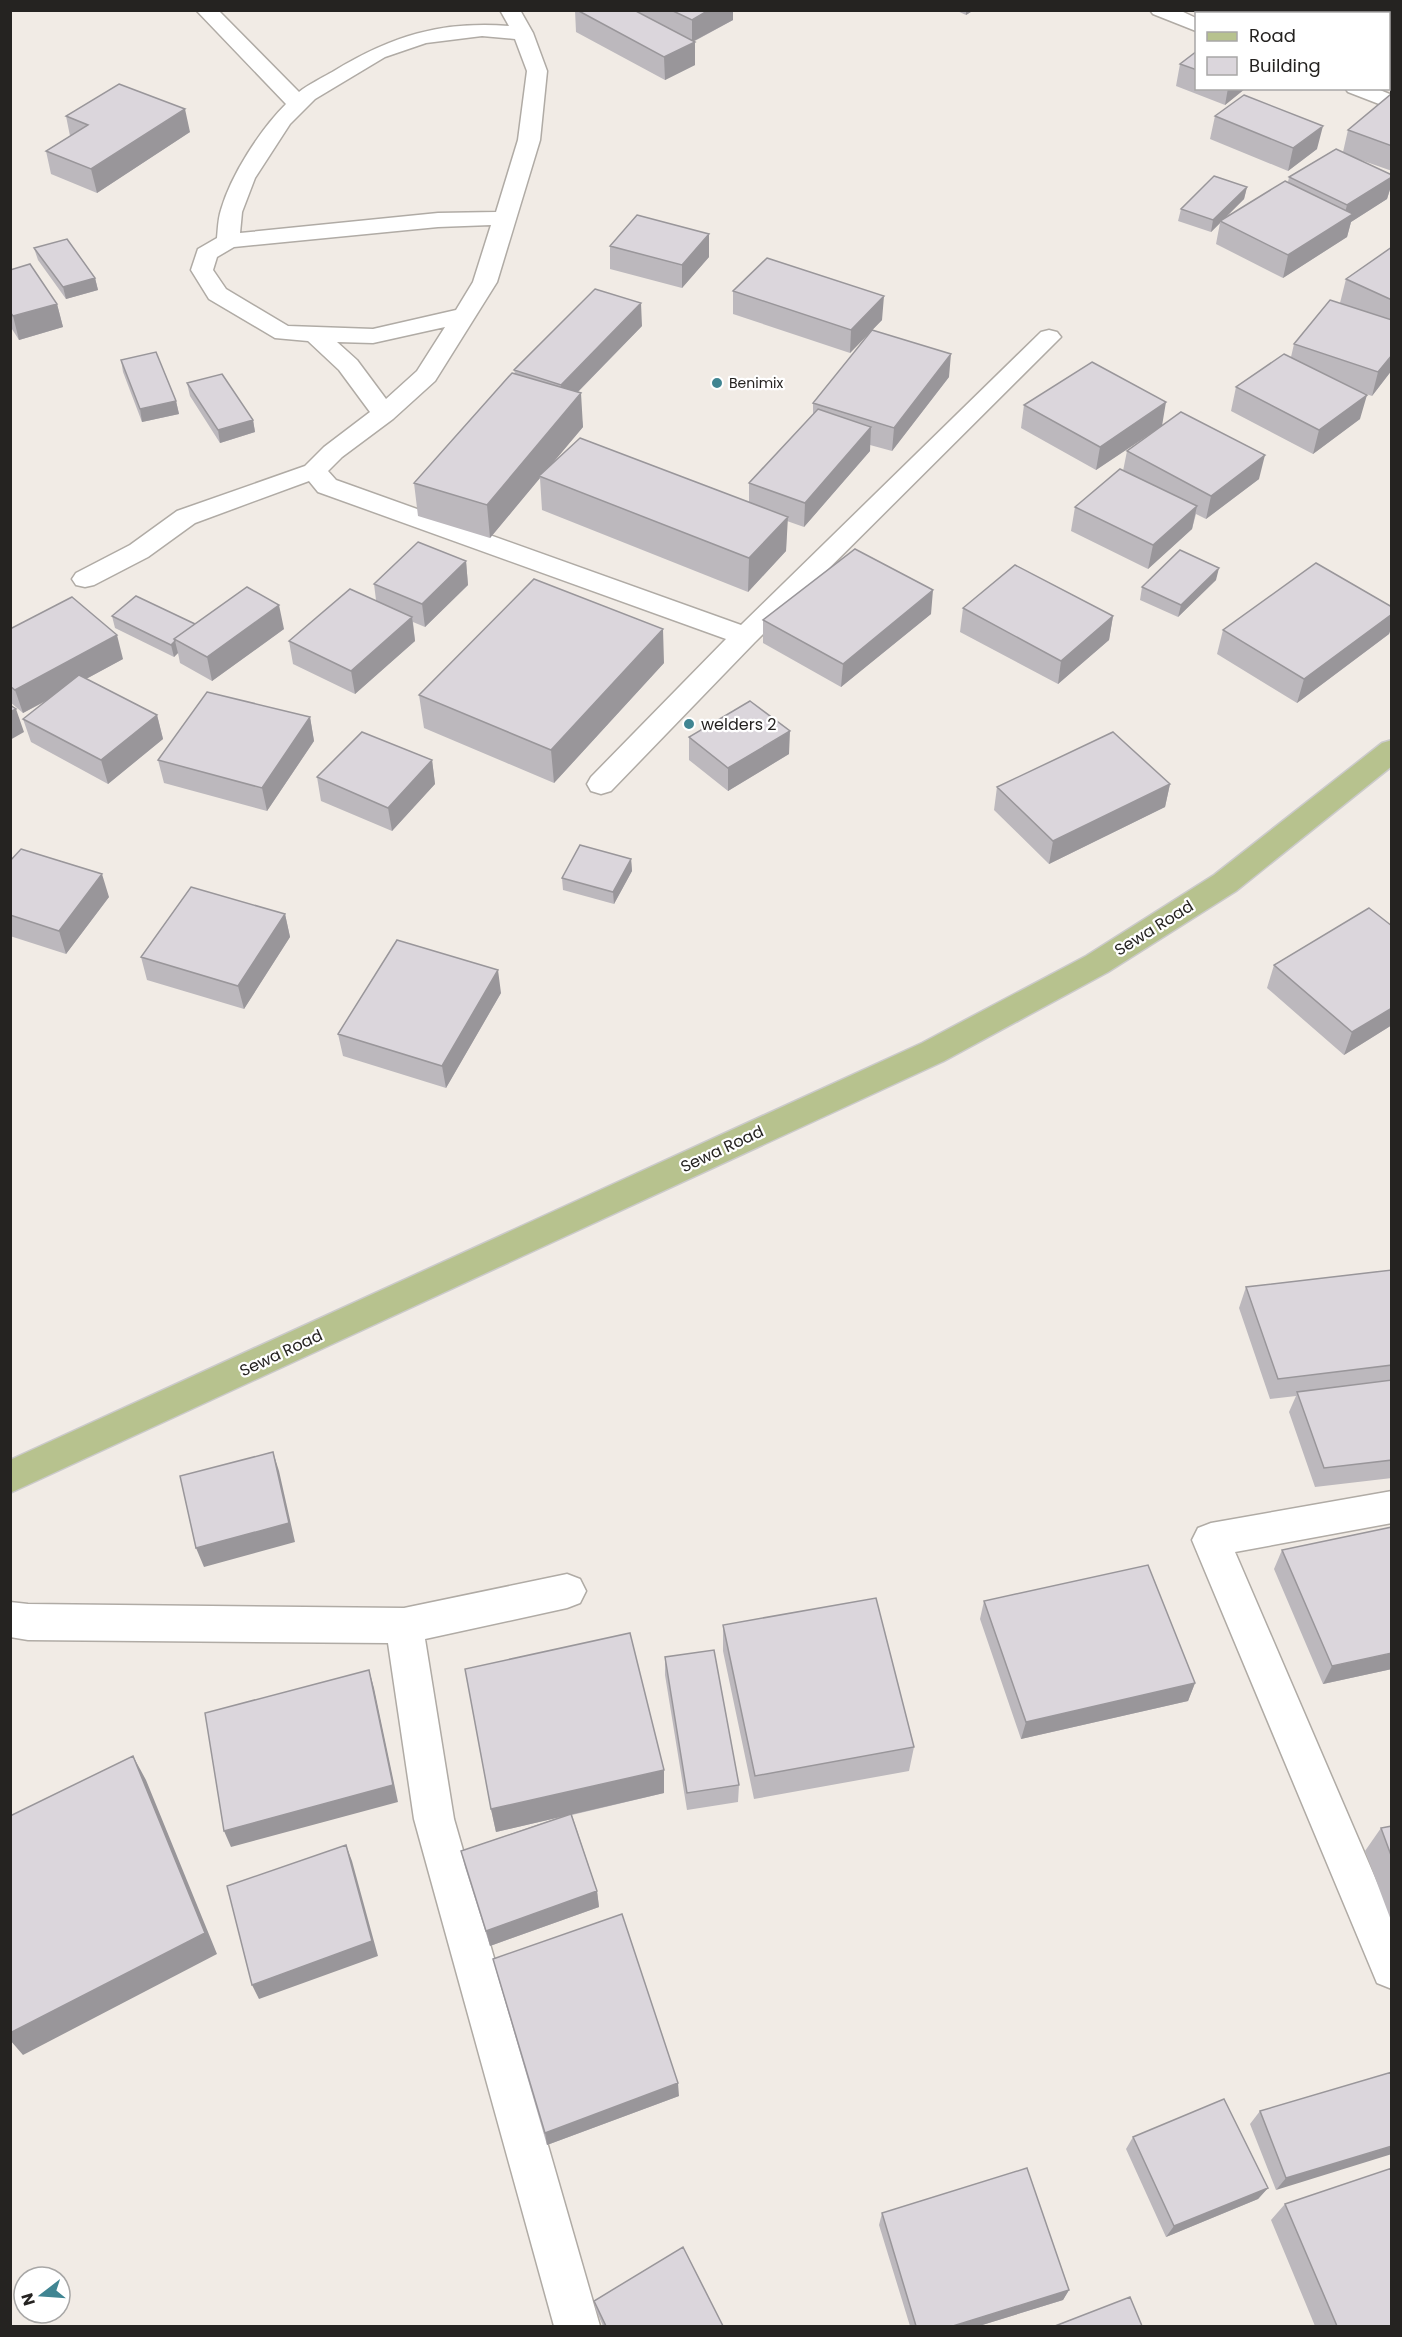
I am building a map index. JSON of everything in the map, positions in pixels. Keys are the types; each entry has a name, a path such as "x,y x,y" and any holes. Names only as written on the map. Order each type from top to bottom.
{"main road":[{"name":"Sewa Road","path":"10,1477 933,1052 1096,964 1225,884 1392,750"}],"street":[{"path":"206,10 298,104"},
{"path":"85,579 139,551 186,517 314,471 333,452 384,414 426,376 485,282 529,140 537,70 523,33 510,10"},
{"path":"1160,10 1195,24"},
{"path":"228,240 231,212 244,178 282,120 308,95 378,53 423,37 482,30 523,33"},
{"path":"1360,90 1392,103"},
{"path":"465,315 373,336 284,333 217,294 202,270 206,254 228,240 438,220 504,218"},
{"path":"314,334 348,365 384,414"},
{"path":"601,784 745,636 1049,337"},
{"path":"314,471 327,486 745,636"},
{"path":"1392,1507 1211,1540 1392,1968"},
{"path":"10,1618 27,1622 404,1626 567,1591"},
{"path":"404,1626 434,1819 577,2326"}],"building":[{"path":"577,10 634,10 695,42 664,57"},
{"path":"671,10 709,10 692,20"},
{"path":"1195,53 1195,69 1180,64"},
{"path":"119,84 185,109 91,169 46,151 88,125 66,116"},
{"path":"1244,95 1323,126 1293,148 1215,116"},
{"path":"1390,95 1392,96 1392,146 1348,130"},
{"path":"1336,149 1392,177 1347,205 1289,177"},
{"path":"1214,176 1247,187 1213,220 1181,209"},
{"path":"1285,181 1353,214 1288,255 1220,221"},
{"path":"637,215 709,234 682,265 610,246"},
{"path":"67,239 95,278 63,287 34,248"},
{"path":"1392,247 1392,300 1346,279"},
{"path":"767,258 884,296 851,330 733,291"},
{"path":"30,264 57,304 13,316 10,312 10,270"},
{"path":"595,289 641,303 561,385 514,370"},
{"path":"1330,300 1392,320 1392,355 1378,372 1294,344"},
{"path":"872,330 951,354 894,428 813,403"},
{"path":"156,352 176,401 140,409 121,360"},
{"path":"1284,354 1367,395 1319,430 1236,387"},
{"path":"1092,362 1166,402 1100,447 1024,405"},
{"path":"512,373 581,393 487,505 414,483"},
{"path":"222,374 253,420 218,430 187,383"},
{"path":"818,409 871,427 805,503 749,483"},
{"path":"1181,412 1265,455 1211,496 1127,451"},
{"path":"580,438 788,517 749,558 539,476"},
{"path":"1120,469 1197,506 1153,545 1075,507"},
{"path":"418,542 466,561 422,604 374,584"},
{"path":"855,549 933,590 843,664 763,620"},
{"path":"1180,550 1219,568 1181,605 1142,587"},
{"path":"1316,563 1392,607 1392,614 1304,679 1223,630"},
{"path":"1015,565 1113,616 1061,661 963,608"},
{"path":"534,579 663,629 551,750 419,695"},
{"path":"247,587 279,605 207,657 174,639"},
{"path":"350,589 412,617 351,671 289,641"},
{"path":"136,596 195,624 174,639 171,645 112,616"},
{"path":"72,597 117,635 15,690 10,686 10,629"},
{"path":"79,675 157,715 101,760 23,719"},
{"path":"207,692 310,717 262,788 158,760"},
{"path":"750,701 790,731 728,768 689,737"},
{"path":"362,732 432,760 388,808 317,777"},
{"path":"1113,732 1170,784 1053,841 997,787"},
{"path":"580,845 631,859 613,892 562,878"},
{"path":"21,849 102,874 59,931 10,915 10,861"},
{"path":"191,887 285,914 238,986 141,957"},
{"path":"1369,908 1392,926 1392,1008 1352,1032 1274,965"},
{"path":"397,940 498,970 442,1066 338,1034"},
{"path":"1392,1270 1392,1365 1278,1379 1246,1287"},
{"path":"1392,1380 1392,1460 1324,1468 1297,1392"},
{"path":"273,1452 289,1523 196,1548 180,1476"},
{"path":"1392,1527 1392,1653 1332,1666 1282,1550"},
{"path":"1148,1565 1195,1683 1026,1722 984,1601"},
{"path":"876,1598 914,1747 755,1776 723,1625"},
{"path":"630,1633 664,1770 491,1809 465,1669"},
{"path":"714,1650 739,1785 687,1793 665,1657"},
{"path":"369,1670 393,1785 224,1831 205,1713"},
{"path":"133,1756 205,1933 10,2033 10,1816"},
{"path":"571,1814 597,1891 486,1931 461,1851"},
{"path":"1392,1826 1392,1858 1381,1828"},
{"path":"346,1845 372,1941 252,1985 227,1886"},
{"path":"622,1914 678,2083 545,2133 493,1959"},
{"path":"1392,2072 1392,2146 1286,2178 1260,2111"},
{"path":"1224,2099 1268,2188 1174,2226 1133,2137"},
{"path":"1027,2168 1069,2290 953,2326 916,2326 882,2213"},
{"path":"1392,2168 1392,2326 1337,2326 1285,2204"},
{"path":"683,2247 723,2326 606,2326 594,2301"},
{"path":"1130,2297 1142,2326 1055,2326"}],"place":[{"name":"Benimix","path":"717,383"},
{"name":"welders 2","path":"689,724"}]}
